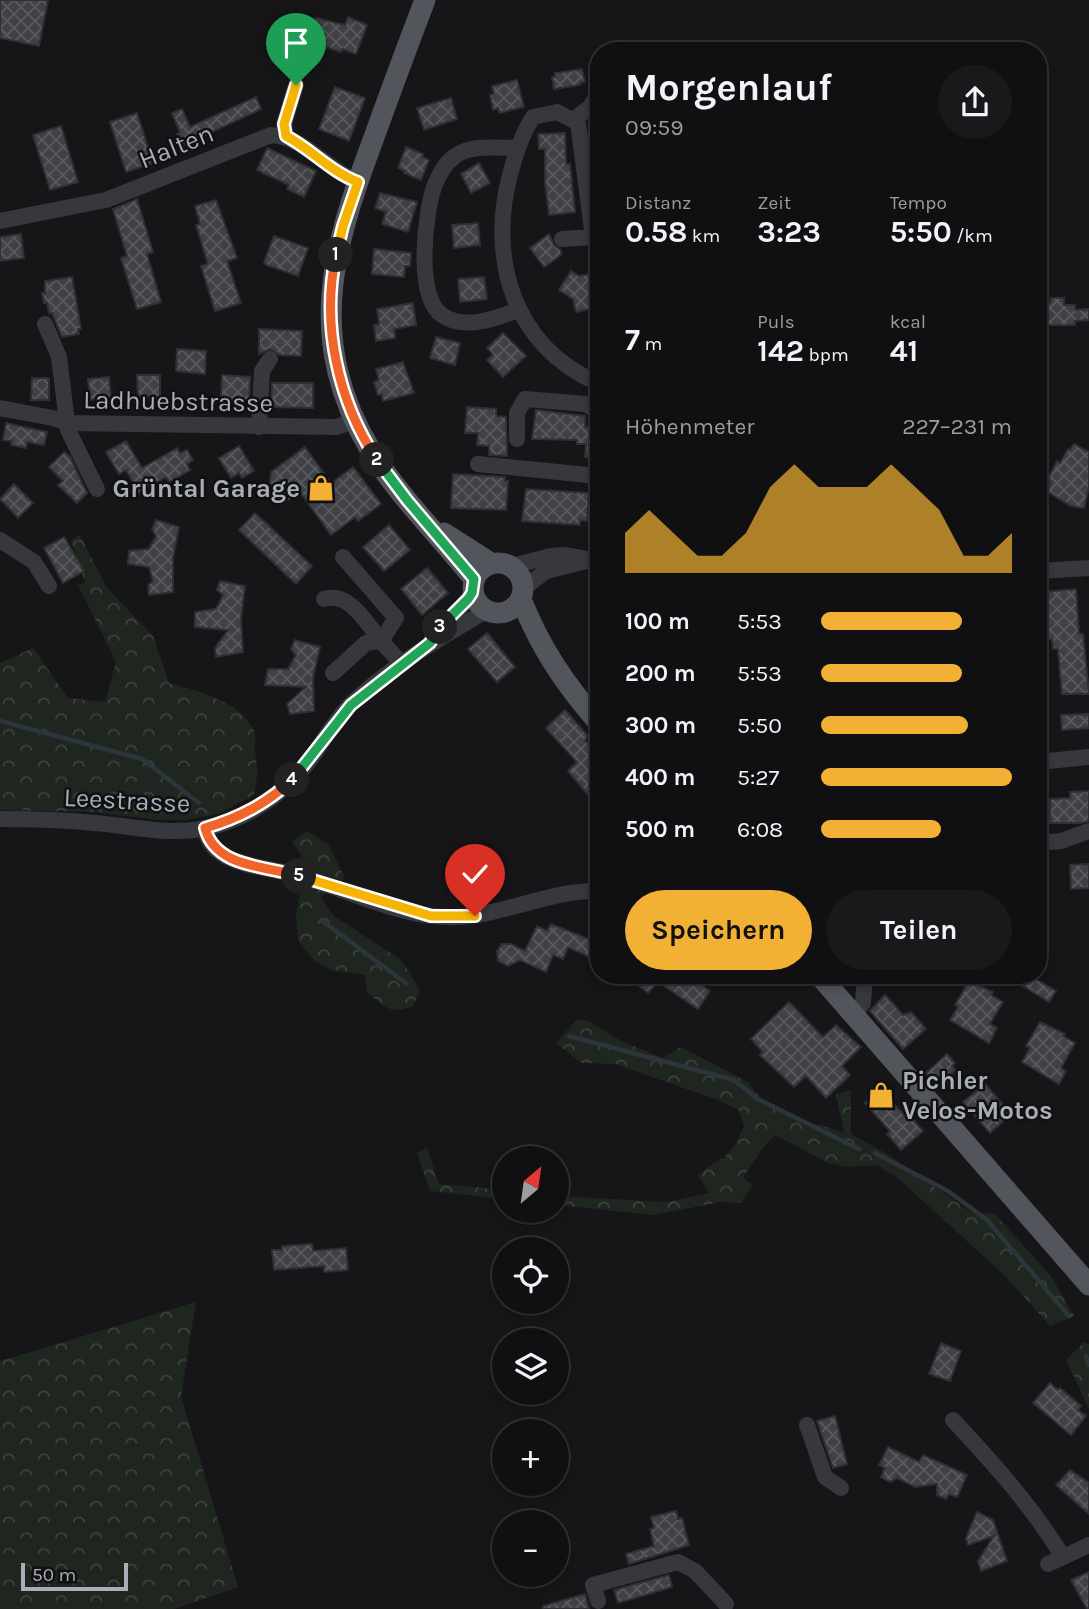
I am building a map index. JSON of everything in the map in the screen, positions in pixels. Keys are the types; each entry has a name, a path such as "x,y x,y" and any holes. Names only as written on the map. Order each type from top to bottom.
{"main road":[{"path":"425,0 343,226 333,270 330,299 338,372 355,420 383,469 433,528 473,586 477,603 494,612 533,648 548,658"},
{"path":"433,528 452,536 520,576 522,594 548,658 590,712"},
{"path":"473,586 481,569 501,565"},
{"path":"494,612 510,611 522,594"},
{"path":"827,984 1089,1285"}],"street":[{"path":"296,85 284,124 286,136 345,177 358,182"},
{"path":"573,120 590,107"},
{"path":"590,163 578,124 557,112 533,117 517,148 505,191 500,226 506,271 519,310 554,353 590,378"},
{"name":"Halten","path":"0,220 106,200 271,135 286,136"},
{"path":"517,148 468,150 456,155 443,168 429,209 425,282 429,299 436,310 451,320 462,323 489,320 519,310"},
{"path":"562,239 590,237"},
{"path":"46,324 59,356 68,430 97,489"},
{"path":"259,426 262,371 270,359"},
{"path":"517,439 517,413 525,399 586,404 590,407"},
{"name":"Ladhuebstrasse","path":"0,408 68,423 337,427 355,420"},
{"path":"478,464 521,463 590,475"},
{"path":"0,540 34,562 49,586"},
{"path":"501,565 564,555 590,560"},
{"path":"333,673 366,643 381,641 396,618 343,557"},
{"path":"522,594 546,571 590,562"},
{"path":"1047,570 1089,568"},
{"name":"Leestrasse","path":"430,643 440,628 464,605 473,586"},
{"path":"324,598 332,596 347,601 401,664"},
{"name":"Leestrasse","path":"0,820 55,820 179,832 234,820 278,793 307,764 351,705 401,664 430,643 494,612"},
{"path":"1047,761 1089,757"},
{"path":"205,828 207,838 222,855 431,916 475,916 590,892"},
{"path":"1047,842 1061,841 1089,831"},
{"path":"853,1014 863,1003 864,984"},
{"path":"953,1420 1000,1470 1045,1528 1056,1560 1089,1545"},
{"path":"807,1425 825,1478 841,1488"},
{"path":"598,1601 593,1585 678,1562 695,1571 726,1604"}],"green space":[{"path":"80,535 107,588 153,636 169,683 229,704 248,720 255,735 257,774 254,795 218,814 187,820 159,820 95,812 0,810 0,663 33,648 68,698 105,702 116,662 78,585 85,583 71,540"},
{"path":"307,831 328,844 345,878 321,897 334,916 400,959 420,991 413,1006 399,1010 388,1008 367,992 365,975 331,970 314,960 298,941 296,914 304,871 303,858 292,842"},
{"path":"577,1019 589,1021 621,1041 663,1058 681,1047 746,1081 762,1099 789,1116 807,1125 821,1125 844,1133 836,1094 851,1090 851,1134 887,1154 971,1212 995,1214 1051,1276 1074,1316 1050,1326 1004,1275 899,1179 878,1165 849,1167 828,1163 775,1135 761,1150 743,1178 753,1185 741,1203 721,1202 653,1215 569,1206 569,1197 666,1202 709,1193 698,1175 724,1158 744,1127 739,1110 718,1100 615,1064 582,1063 556,1043"},
{"path":"427,1148 439,1184 492,1189 492,1198 430,1191 417,1153"},
{"path":"196,1302 181,1396 238,1587 174,1609 0,1609 0,1361"},
{"path":"1084,1342 1089,1344 1089,1409 1066,1360"}],"building":[{"path":"0,0 48,0 39,46 0,38"},
{"path":"348,17 367,25 356,54 342,49 341,52 326,49 308,42 316,18 345,25"},
{"path":"582,69 585,82 554,89 552,77 555,77 555,73"},
{"path":"517,80 524,107 499,113 498,108 493,110 490,95 494,94 492,86"},
{"path":"335,87 365,98 349,141 319,129"},
{"path":"256,97 261,109 182,146 177,134 180,132 172,113 182,109 190,127"},
{"path":"451,98 457,119 424,130 417,108"},
{"path":"137,113 153,163 126,172 110,122"},
{"path":"61,126 78,182 50,190 33,135"},
{"path":"565,133 566,164 570,164 575,212 549,215 545,149 539,149 538,134"},
{"path":"406,147 423,154 422,157 429,160 421,180 398,168"},
{"path":"267,148 316,171 304,197 287,189 289,185 257,170"},
{"path":"479,163 490,183 471,193 461,174"},
{"path":"380,193 417,202 408,232 382,224 386,212 375,208"},
{"path":"137,199 153,252 147,254 161,302 137,309 121,258 127,256 113,209"},
{"path":"216,200 237,258 227,261 241,303 215,311 201,266 208,264 196,225 200,224 195,206"},
{"path":"478,223 480,245 454,248 452,225"},
{"path":"21,234 24,258 0,261 0,237"},
{"path":"549,234 554,245 561,250 561,255 544,267 530,248"},
{"path":"274,236 308,248 298,276 264,262"},
{"path":"374,249 411,253 410,266 405,266 404,277 372,274"},
{"path":"571,271 579,276 590,274 590,309 576,312 573,299 559,290"},
{"path":"72,277 81,329 78,329 79,334 62,337 52,313 49,313 47,303 44,303 42,293 45,293 45,281"},
{"path":"484,277 487,299 460,302 458,279"},
{"path":"1051,298 1064,298 1064,305 1075,305 1075,310 1089,309 1089,320 1075,321 1075,325 1047,325 1047,304 1050,304"},
{"path":"413,303 416,325 394,329 395,338 376,341 374,325 379,324 377,309"},
{"path":"259,329 302,331 301,356 280,355 270,349 259,354"},
{"path":"503,333 526,356 503,377 487,360 493,355 487,348"},
{"path":"436,337 460,343 455,365 430,358"},
{"path":"177,349 206,351 205,374 176,371"},
{"path":"403,362 414,393 383,401 374,382 379,380 376,369"},
{"path":"137,375 160,375 160,397 138,397"},
{"path":"222,375 250,377 249,403 221,400"},
{"path":"109,377 111,398 90,400 88,379"},
{"path":"32,378 49,378 49,400 31,400"},
{"path":"272,383 313,383 313,408 271,407"},
{"path":"467,407 496,409 496,416 506,417 507,456 489,455 489,446 477,445 478,433 465,433"},
{"path":"536,410 585,416 585,427 590,427 590,457 585,457 586,444 577,444 577,440 532,439"},
{"path":"6,423 47,432 44,445 27,442 26,448 11,445 12,441 3,440"},
{"path":"126,441 142,468 177,448 180,453 187,450 193,460 187,464 190,470 169,482 166,477 139,493 126,470 119,474 106,452"},
{"path":"1074,444 1089,452 1089,487 1084,508 1071,506 1048,492 1048,479 1057,461 1060,463"},
{"path":"239,446 254,471 242,478 239,473 231,478 219,458"},
{"name":"Grüntal Garage","path":"305,447 331,483 353,467 381,504 358,521 355,517 331,535 300,492 285,502 270,484 271,472"},
{"path":"64,452 70,457 87,493 77,503 58,485 63,481 49,467"},
{"path":"453,474 505,477 505,481 508,481 506,510 451,508"},
{"path":"14,484 33,503 18,518 0,499"},
{"path":"526,489 589,493 587,521 580,520 580,525 522,521"},
{"path":"255,513 312,566 296,584 239,530"},
{"path":"156,520 179,527 173,558 173,592 149,595 148,585 153,581 149,567 128,564 129,551 149,549 156,536 152,529"},
{"path":"389,525 410,550 384,571 363,547"},
{"path":"64,537 84,571 63,583 44,548"},
{"path":"427,568 448,593 422,615 401,589"},
{"path":"220,581 245,586 241,618 243,652 216,657 215,648 228,630 195,627 195,612 216,609 223,595 217,590"},
{"path":"1076,589 1079,634 1083,634 1089,694 1062,694 1058,649 1053,649 1052,639 1047,640 1047,592"},
{"path":"487,633 515,667 497,682 468,649"},
{"path":"295,640 320,647 313,678 314,711 290,714 287,704 306,687 265,685 268,669 288,669 296,655 291,649"},
{"path":"565,710 588,736 585,740 590,746 589,796 568,771 577,762 546,728"},
{"path":"1089,714 1089,728 1062,730 1061,715"},
{"path":"1089,791 1089,821 1050,823 1050,799 1070,798 1070,792"},
{"path":"1089,864 1089,888 1071,889 1070,865"},
{"path":"551,924 590,940 590,957 568,947 563,959 553,955 546,972 520,960 508,966 498,961 497,951 502,944 511,944 525,951 537,926 547,931"},
{"path":"637,984 656,984 648,993"},
{"path":"661,984 700,984 710,991 698,1009"},
{"path":"967,984 976,984 993,992 991,995 1003,1002 990,1024 997,1028 989,1043 950,1020 958,1007 955,1005"},
{"path":"1020,984 1044,984 1056,991 1049,1002"},
{"path":"885,995 903,1015 911,1012 926,1029 903,1049 870,1011"},
{"path":"789,1002 823,1037 836,1025 861,1047 842,1066 850,1075 826,1098 806,1076 794,1087 760,1055 763,1052 751,1039"},
{"path":"1040,1022 1065,1034 1063,1036 1075,1043 1061,1068 1066,1071 1059,1084 1022,1062 1030,1048 1026,1046"},
{"path":"947,1054 955,1063 952,1073 955,1078 941,1090 926,1073"},
{"path":"985,1084 1011,1114 990,1133 963,1102"},
{"path":"880,1089 923,1131 901,1150 887,1134 890,1131 865,1103"},
{"path":"312,1244 313,1251 346,1248 348,1270 324,1272 324,1266 274,1270 272,1250 282,1250 282,1246"},
{"path":"941,1343 961,1351 950,1381 929,1374"},
{"path":"1050,1383 1081,1406 1078,1410 1086,1416 1071,1435 1033,1403"},
{"path":"835,1416 847,1464 833,1468 817,1421"},
{"path":"888,1447 919,1462 923,1455 967,1475 957,1497 949,1494 946,1499 937,1495 937,1484 915,1487 897,1478 890,1482 881,1477 885,1468 879,1465"},
{"path":"1070,1470 1089,1483 1089,1514 1056,1485"},
{"path":"676,1511 678,1519 682,1518 689,1545 629,1564 626,1554 654,1546 650,1529 654,1528 651,1517"},
{"path":"977,1512 993,1520 1007,1561 981,1571 978,1561 994,1536 968,1545 966,1538"},
{"path":"1089,1572 1089,1609 1087,1609 1071,1580"},
{"path":"669,1575 672,1587 618,1603 614,1590"},
{"path":"585,1594 589,1609 543,1609 543,1606"}],"waterway":[{"path":"0,721 142,759 199,803"},
{"path":"321,920 407,984"},
{"path":"569,1036 734,1080 756,1098 859,1149"},
{"path":"875,1153 948,1191 986,1219 1069,1316"},
{"path":"1086,1356 1089,1365"}],"place":[{"name":"Grüntal Garage","path":"321,488"},
{"name":"Pichler Velos-Motos","path":"881,1095"}],"route":[{"path":"296,85 284,124 286,136 345,177 358,182 343,226 333,270 330,299 333,344 346,399 370,450 383,469 474,579 472,593 464,605 440,628 430,643 351,705 291,781 259,807 234,820 205,828 207,838 222,855 235,860 294,874 404,910 453,918 475,916"}]}
